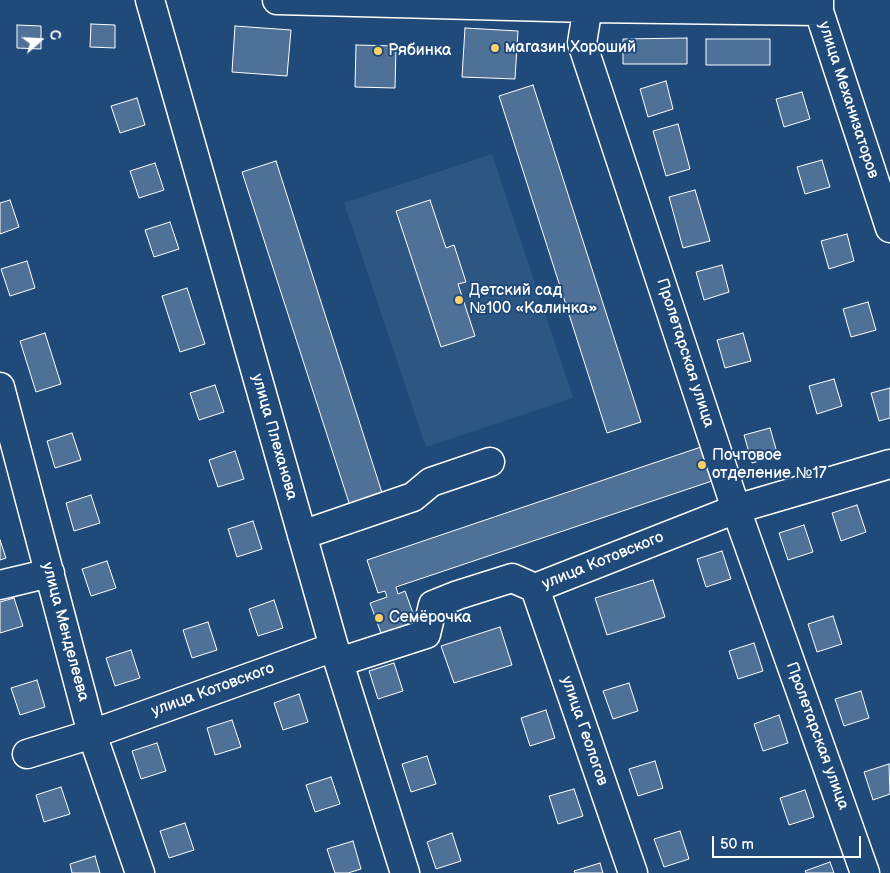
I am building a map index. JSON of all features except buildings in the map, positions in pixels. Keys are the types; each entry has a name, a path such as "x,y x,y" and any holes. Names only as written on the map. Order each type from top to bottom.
{"street":[{"name":"улица Плеханова","path":"150,0 336,655 405,873"},
{"path":"277,0 819,5"},
{"name":"Пролетарская улица","path":"589,4 582,43 736,509 865,873"},
{"name":"улица Механизаторов","path":"819,5 890,228"},
{"name":"улица Менделеева","path":"0,387 9,461 50,573 92,734 140,873"},
{"path":"302,534 413,497 431,482 490,462"},
{"name":"улица Котовского","path":"27,754 336,655 426,634 433,605 458,595 512,578 535,588 736,509 890,464"},
{"path":"0,586 50,573"},
{"name":"улица Геологов","path":"535,588 633,873"}],"shaded area":[{"name":"Детский сад №100 «Калинка»","path":"492,154 573,398 426,447 344,203"}],"place":[{"name":"магазин Хороший","path":"495,48"},
{"name":"Рябинка","path":"378,51"},
{"name":"Детский сад №100 «Калинка»","path":"459,300"},
{"name":"Почтовое отделение №17","path":"702,465"},
{"name":"Семёрочка","path":"379,618"}]}
